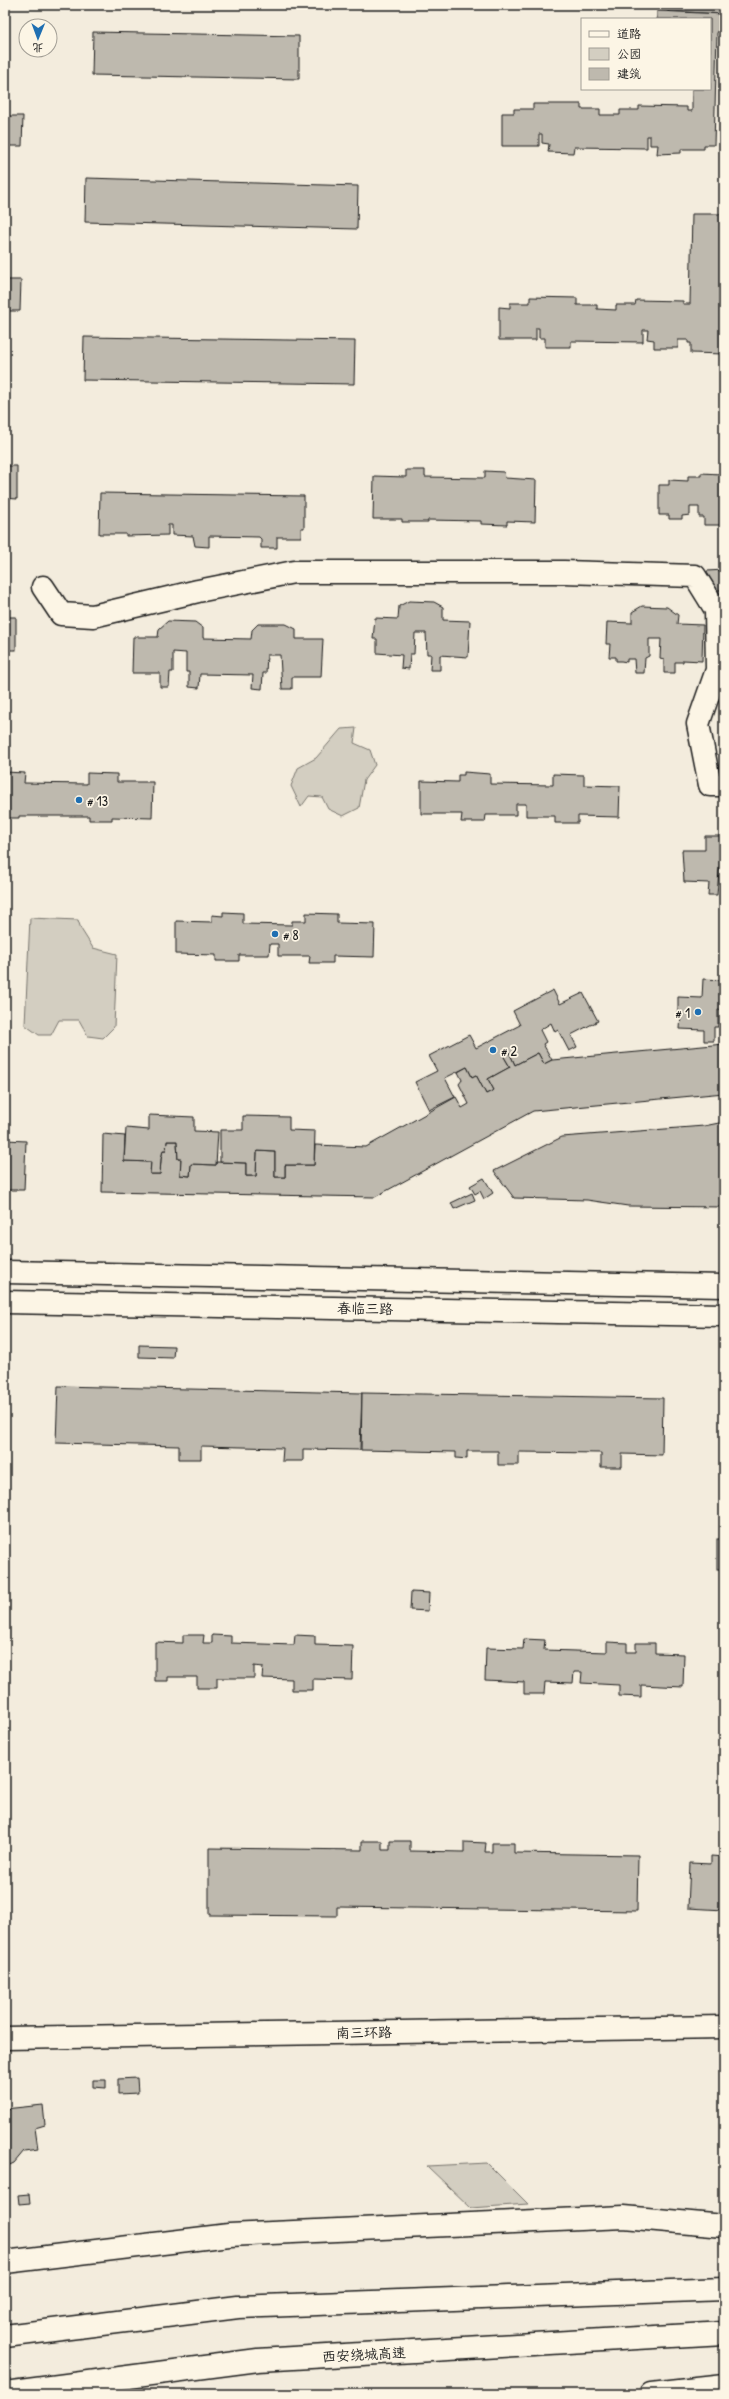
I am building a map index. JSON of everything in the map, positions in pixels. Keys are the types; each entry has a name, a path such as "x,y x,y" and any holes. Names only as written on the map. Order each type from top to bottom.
{"main road":[{"path":"43,587 61,614 93,616 198,591 294,572 564,572 695,576 716,610 716,670 698,724 710,785 724,785"},
{"name":"春临三路","path":"5,1272 724,1286"},
{"name":"春临三路","path":"5,1302 724,1315"},
{"name":"南三环路","path":"5,2038 724,2027"},
{"path":"5,2262 229,2235 624,2217 724,2226"},
{"path":"5,2336 238,2307 724,2289"},
{"name":"西安绕城高速","path":"5,2393 258,2360 724,2333"},
{"path":"651,2394 724,2386"}],"green space":[{"path":"356,728 354,743 370,750 375,765 364,780 359,808 343,816 328,809 322,797 309,796 301,807 291,786 298,768 316,758 341,729"},
{"path":"30,918 78,920 81,929 93,948 117,954 114,1027 103,1038 88,1036 79,1020 59,1020 51,1035 39,1035 25,1025"},
{"path":"487,2163 528,2204 471,2208 427,2166"}],"building":[{"path":"668,5 724,5 724,14 668,11"},
{"path":"657,11 724,14 724,21 717,33 714,145 704,145 704,149 681,149 681,153 657,154 658,145 650,145 650,136 647,136 647,148 574,147 573,153 548,152 549,144 542,143 542,134 539,134 539,146 502,146 502,113 514,113 514,109 533,109 533,104 581,104 581,109 600,109 600,115 620,115 620,110 639,110 639,106 687,107 687,111 692,111 692,90 711,90 711,18 657,18"},
{"path":"93,32 299,36 299,79 92,75"},
{"path":"5,116 23,116 22,146 5,146"},
{"path":"86,178 358,186 357,229 85,222"},
{"path":"692,214 724,214 724,354 691,353 691,343 688,343 688,340 678,340 678,348 654,348 654,340 647,339 648,330 643,330 643,342 571,341 571,347 545,347 545,338 539,338 539,328 536,328 536,340 499,340 499,307 510,308 510,303 530,303 530,297 577,298 577,305 597,305 597,309 616,310 616,305 635,305 636,300 683,301 683,304 690,304"},
{"path":"5,280 21,280 20,311 5,311"},
{"path":"84,337 355,341 354,384 83,380"},
{"path":"5,466 17,466 17,499 5,498"},
{"path":"406,470 425,470 425,477 485,478 485,471 504,472 505,478 536,480 535,522 507,521 507,525 481,524 481,521 428,520 428,522 402,522 402,519 373,519 374,476 406,477"},
{"path":"701,473 721,474 721,476 724,476 724,525 704,525 704,517 699,517 699,507 690,507 690,515 682,516 682,519 669,519 669,515 659,515 659,485 669,485 669,480 688,481 688,476 701,476"},
{"path":"100,493 304,496 304,528 301,528 301,537 277,537 277,548 261,548 261,539 259,537 209,536 209,547 195,546 193,536 172,535 172,525 168,525 168,535 126,536 126,534 99,534"},
{"path":"724,570 724,590 707,590 707,571"},
{"path":"409,601 434,602 443,607 443,620 470,621 468,657 440,655 440,670 430,670 431,654 427,654 426,633 415,633 414,654 410,654 409,669 401,668 402,655 377,653 377,639 373,639 375,618 398,619 399,606"},
{"path":"642,606 667,607 678,615 677,624 703,625 702,661 683,660 683,662 675,662 675,673 664,673 664,659 660,658 661,639 649,639 649,656 645,658 644,673 635,673 634,659 627,659 627,662 616,661 616,657 609,657 610,644 606,644 607,622 632,623 632,612"},
{"path":"5,617 16,617 16,650 5,650"},
{"path":"168,621 195,622 203,628 203,638 251,639 252,630 258,624 286,624 296,629 296,639 323,639 321,677 292,677 292,689 282,689 280,655 267,655 266,673 263,673 262,689 252,688 253,675 200,674 199,688 189,687 189,672 186,672 186,653 173,652 173,672 170,672 169,687 160,687 160,673 132,673 133,637 158,637 159,629"},
{"path":"722,729 724,729 724,777 722,777"},
{"name":"# 13","path":"5,772 25,773 24,783 87,784 87,773 117,774 117,782 153,782 152,818 112,817 112,820 89,820 89,816 19,816 19,818 5,818"},
{"path":"464,772 490,774 490,784 553,785 553,774 584,775 584,785 620,786 619,817 578,816 578,823 555,823 555,816 526,816 526,804 516,804 516,815 486,815 485,822 461,822 462,814 421,814 421,781 458,782 458,775 464,775"},
{"path":"705,836 724,836 724,863 721,863 719,871 717,895 708,895 709,883 684,882 682,850 705,850"},
{"name":"# 8","path":"223,912 243,913 243,924 292,925 292,921 306,921 306,913 337,914 337,923 375,924 374,957 333,956 333,963 309,963 310,956 278,956 278,944 270,944 269,955 239,955 239,961 216,961 216,955 176,954 176,921 212,922 212,915 223,916"},
{"name":"# 1","path":"703,979 724,980 724,1010 718,1010 718,1027 714,1027 714,1041 704,1041 704,1030 680,1029 681,1015 678,1015 678,997 702,998"},
{"name":"# 2","path":"553,990 560,1004 583,993 598,1021 571,1035 577,1047 569,1051 558,1030 555,1032 551,1023 540,1030 546,1042 543,1044 552,1060 544,1064 538,1053 515,1065 509,1052 503,1055 510,1067 488,1079 494,1090 486,1094 476,1075 472,1077 467,1067 445,1078 455,1097 429,1110 415,1082 437,1071 429,1056 469,1035 476,1048 520,1025 513,1011"},
{"path":"724,1044 724,1093 533,1111 375,1197 102,1192 103,1134 125,1136 124,1161 151,1162 150,1174 160,1174 161,1159 163,1150 166,1150 167,1141 177,1141 178,1159 181,1159 180,1175 190,1176 191,1164 216,1165 216,1162 246,1163 246,1176 256,1176 257,1151 275,1152 275,1177 285,1177 285,1165 314,1165 315,1145 366,1147 456,1097 462,1108 469,1104 459,1084 462,1080 458,1072 467,1067 472,1077 476,1075 486,1094 494,1090 488,1079 510,1067 503,1055 509,1052 515,1065 538,1053 544,1064 552,1060"},
{"path":"149,1115 194,1117 194,1131 218,1132 216,1165 191,1164 190,1176 180,1175 181,1159 178,1159 177,1141 167,1141 166,1150 163,1150 161,1159 160,1174 150,1174 151,1162 124,1161 126,1128 149,1130"},
{"path":"243,1116 289,1117 289,1130 315,1131 314,1165 285,1165 285,1177 275,1177 275,1152 257,1151 256,1176 246,1176 246,1163 220,1162 220,1130 243,1130"},
{"path":"5,1122 6,1140 26,1141 24,1190 5,1190"},
{"path":"724,1122 724,1207 628,1206 587,1200 514,1198 494,1171 562,1137 704,1126"},
{"path":"484,1178 493,1193 484,1199 480,1191 475,1194 470,1186"},
{"path":"472,1193 475,1200 454,1209 451,1203"},
{"path":"139,1345 174,1346 173,1358 139,1357"},
{"path":"58,1386 362,1393 360,1450 303,1449 303,1461 282,1461 283,1448 201,1446 201,1459 179,1459 179,1446 56,1443"},
{"path":"362,1393 663,1398 662,1455 622,1454 622,1467 601,1467 601,1453 519,1452 519,1465 498,1465 498,1451 467,1451 467,1459 456,1458 456,1452 361,1450"},
{"path":"717,1539 724,1539 724,1569 717,1569"},
{"path":"411,1592 429,1593 428,1611 410,1610"},
{"path":"183,1635 204,1635 203,1643 212,1643 212,1635 231,1636 231,1643 294,1645 295,1635 315,1636 315,1645 353,1646 352,1680 313,1679 313,1690 292,1690 292,1679 262,1678 263,1667 254,1666 254,1678 217,1678 217,1688 197,1688 197,1677 168,1677 168,1681 155,1681 155,1642 183,1643"},
{"path":"524,1639 545,1640 544,1650 607,1652 607,1642 627,1643 627,1652 636,1652 636,1643 655,1643 655,1653 684,1654 683,1687 641,1685 641,1697 619,1696 619,1685 581,1683 582,1672 574,1672 573,1683 545,1682 544,1694 524,1694 524,1682 485,1680 486,1648 523,1649"},
{"path":"362,1841 382,1841 382,1850 390,1850 390,1841 410,1841 410,1851 464,1852 464,1842 486,1843 485,1852 492,1852 492,1843 514,1843 514,1853 638,1855 637,1911 337,1907 337,1916 209,1915 209,1848 362,1850"},
{"path":"711,1856 724,1857 724,1910 688,1908 690,1863 711,1864"},
{"path":"137,2078 138,2093 118,2094 118,2079"},
{"path":"93,2080 106,2080 106,2088 93,2087"},
{"path":"43,2105 45,2125 35,2128 38,2149 24,2151 14,2163 5,2167 5,2109"},
{"path":"29,2194 30,2203 19,2204 18,2195"}],"place":[{"name":"# 13","path":"79,800"},
{"name":"# 8","path":"275,934"},
{"name":"# 1","path":"698,1012"},
{"name":"# 2","path":"493,1050"}]}
